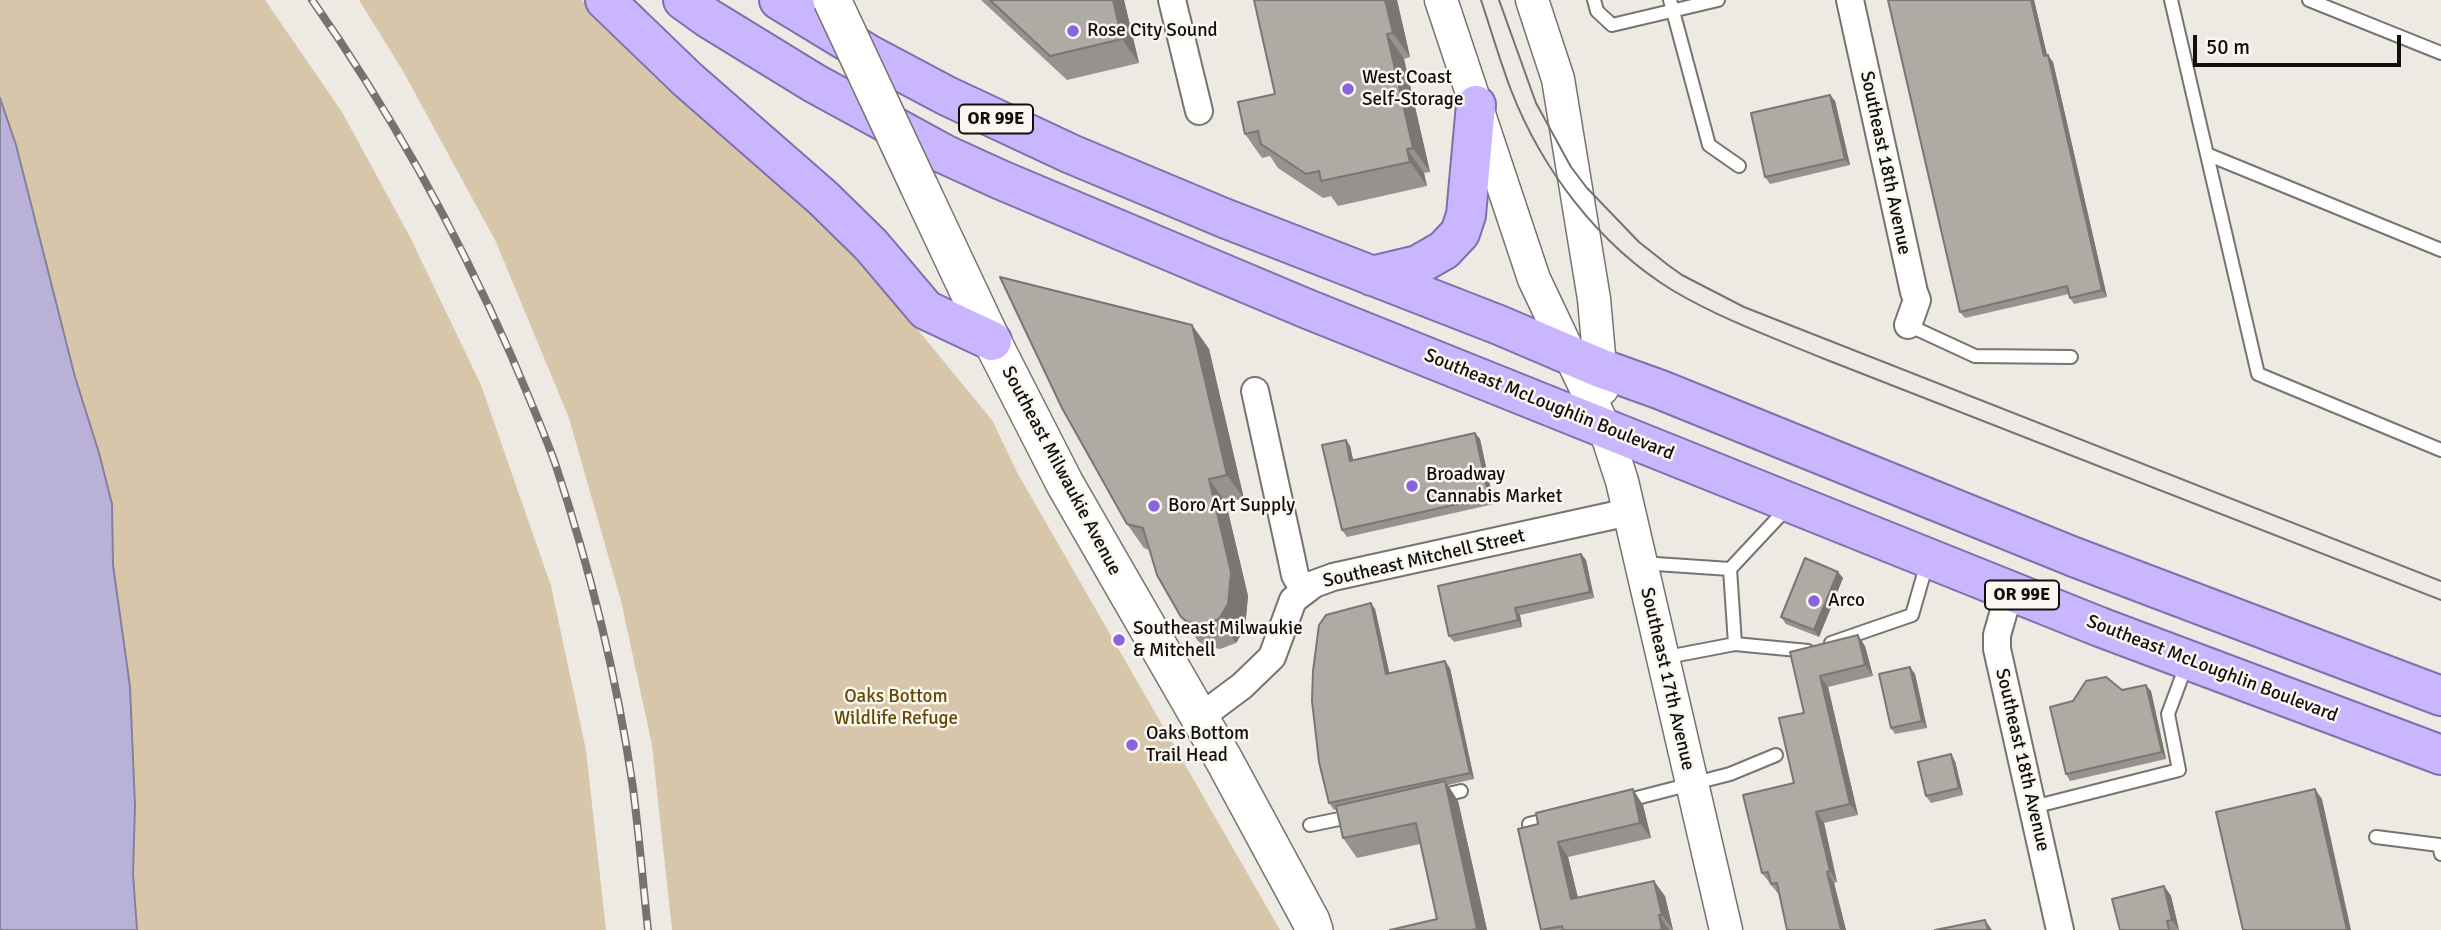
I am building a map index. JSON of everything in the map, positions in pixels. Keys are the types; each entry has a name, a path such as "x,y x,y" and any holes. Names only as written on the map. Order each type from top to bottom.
{"highway":[{"path":"605,0 687,79 823,198 871,245 926,310 992,341"},
{"name":"Southeast McLoughlin Boulevard","path":"683,0 814,83 944,154 1305,308 1605,429 2188,660 2441,754"},
{"name":"OR 99E","path":"779,0 868,54 1071,154 2074,557 2441,696"},
{"path":"1372,276 1418,265 1444,250 1460,233 1466,215 1476,105"}],"main road":[{"name":"Southeast Milwaukie Avenue","path":"832,0 992,341 1065,485 1199,718 1314,930"}],"street":[{"path":"1172,0 1199,111"},
{"name":"Southeast 17th Avenue","path":"1441,0 1534,279 1586,362 1622,481 1726,930"},
{"name":"Southeast 17th Avenue","path":"1532,0 1558,79 1594,299 1586,362"},
{"name":"Southeast 18th Avenue","path":"1850,0 1917,300 1908,325"},
{"path":"1255,391 1295,575 1304,591"},
{"name":"Southeast Mitchell Street","path":"1199,718 1242,686 1272,657 1293,600 1314,584 1333,577 1629,512"},
{"name":"Southeast 18th Avenue","path":"2010,590 1997,635 1997,649 2060,930"}],"lane":[{"path":"1594,0 1597,11 1612,25 1672,6 1718,0"},
{"path":"2171,0 2258,374 2441,450"},
{"path":"2309,0 2441,53"},
{"path":"1672,6 1709,145 1739,166"},
{"path":"2209,155 2441,250"},
{"path":"1908,325 1975,356 2071,357"},
{"path":"1735,644 1730,569 1792,502"},
{"path":"1662,658 1735,644 1804,653 1912,615 1929,558"},
{"path":"1640,563 1730,569"},
{"path":"2033,807 2179,770 2168,714 2188,660"},
{"path":"1611,804 1730,774 1776,755"},
{"path":"1423,800 1461,791"},
{"path":"1310,825 1373,811"},
{"path":"1529,824 1570,814"},
{"path":"2376,838 2439,845 2441,854"}],"green space":[{"path":"0,0 265,0 342,112 410,237 481,385 551,586 586,750 606,930 137,930 133,874 135,806 130,687 113,565 112,504 75,377 16,145 0,98"},
{"name":"Oaks Bottom Wildlife Refuge","path":"359,0 582,0 855,250 992,420 1018,474 1280,930 672,930 652,745 621,601 569,418 496,242 403,71"}],"shaded area":[{"path":"0,98 16,145 75,377 112,504 113,565 130,687 135,806 133,874 137,930 0,930"}],"building":[{"name":"Rose City Sound","path":"990,0 1113,0 1122,39 1050,56"},
{"name":"West Coast Self-Storage","path":"1254,0 1385,0 1393,33 1387,34 1413,148 1407,149 1410,162 1321,181 1319,171 1306,174 1261,144 1258,131 1245,134 1238,102 1275,94"},
{"path":"1888,0 2031,0 2044,56 2048,55 2102,290 2070,298 2067,286 1960,312"},
{"path":"1830,95 1845,159 1765,177 1751,113"},
{"path":"1000,277 1192,325 1227,475 1209,479 1231,572 1228,604 1219,619 1204,625 1188,622 1181,617 1157,575 1143,528 1127,524 1062,408"},
{"name":"Broadway Cannabis Market","path":"1475,433 1489,497 1342,530 1322,445 1346,440 1350,461"},
{"path":"1581,554 1590,592 1515,608 1518,620 1449,636 1438,586"},
{"name":"Arco","path":"1805,558 1838,572 1814,630 1781,617"},
{"path":"1371,603 1386,674 1445,661 1470,773 1329,803 1319,762 1312,701 1319,625 1326,615"},
{"path":"1858,635 1865,665 1820,676 1850,804 1816,812 1841,930 1787,930 1777,883 1771,884 1768,872 1762,873 1743,795 1794,783 1779,718 1804,713 1790,652"},
{"path":"1910,667 1922,721 1891,728 1879,674"},
{"path":"2106,677 2122,690 2146,685 2162,752 2066,774 2050,707 2073,701 2086,681"},
{"path":"1951,754 1959,788 1926,796 1918,762"},
{"path":"1445,781 1477,929 1390,930 1437,919 1416,823 1343,838 1336,806"},
{"path":"1633,789 1640,823 1558,842 1571,899 1654,881 1662,915 1659,915 1662,930 1563,930 1562,926 1541,930 1518,829 1538,824 1536,813"},
{"path":"2315,789 2347,930 2243,930 2216,812"},
{"path":"2164,886 2172,920 2167,921 2169,930 2120,930 2112,899"},
{"path":"1985,920 1988,930 1935,930"}],"tram line":[{"path":"1481,0 1511,90 1524,120 1556,177 1597,228 1620,251 1672,290 1727,318 1822,358 2441,600"},
{"path":"1499,0 1536,103 1571,167 1587,188 1639,242 1682,275 1744,307 2441,581"}],"railway":[{"path":"312,0 395,128 444,217 511,355 555,463 580,543 611,665 633,788 648,930"}],"place":[{"name":"Rose City Sound","path":"1073,31"},
{"name":"West Coast Self-Storage","path":"1348,89"},
{"name":"Broadway Cannabis Market","path":"1412,486"},
{"name":"Boro Art Supply","path":"1154,506"},
{"name":"Arco","path":"1814,601"},
{"name":"Southeast Milwaukie & Mitchell","path":"1119,640"},
{"name":"Oaks Bottom Trail Head","path":"1132,745"}]}
